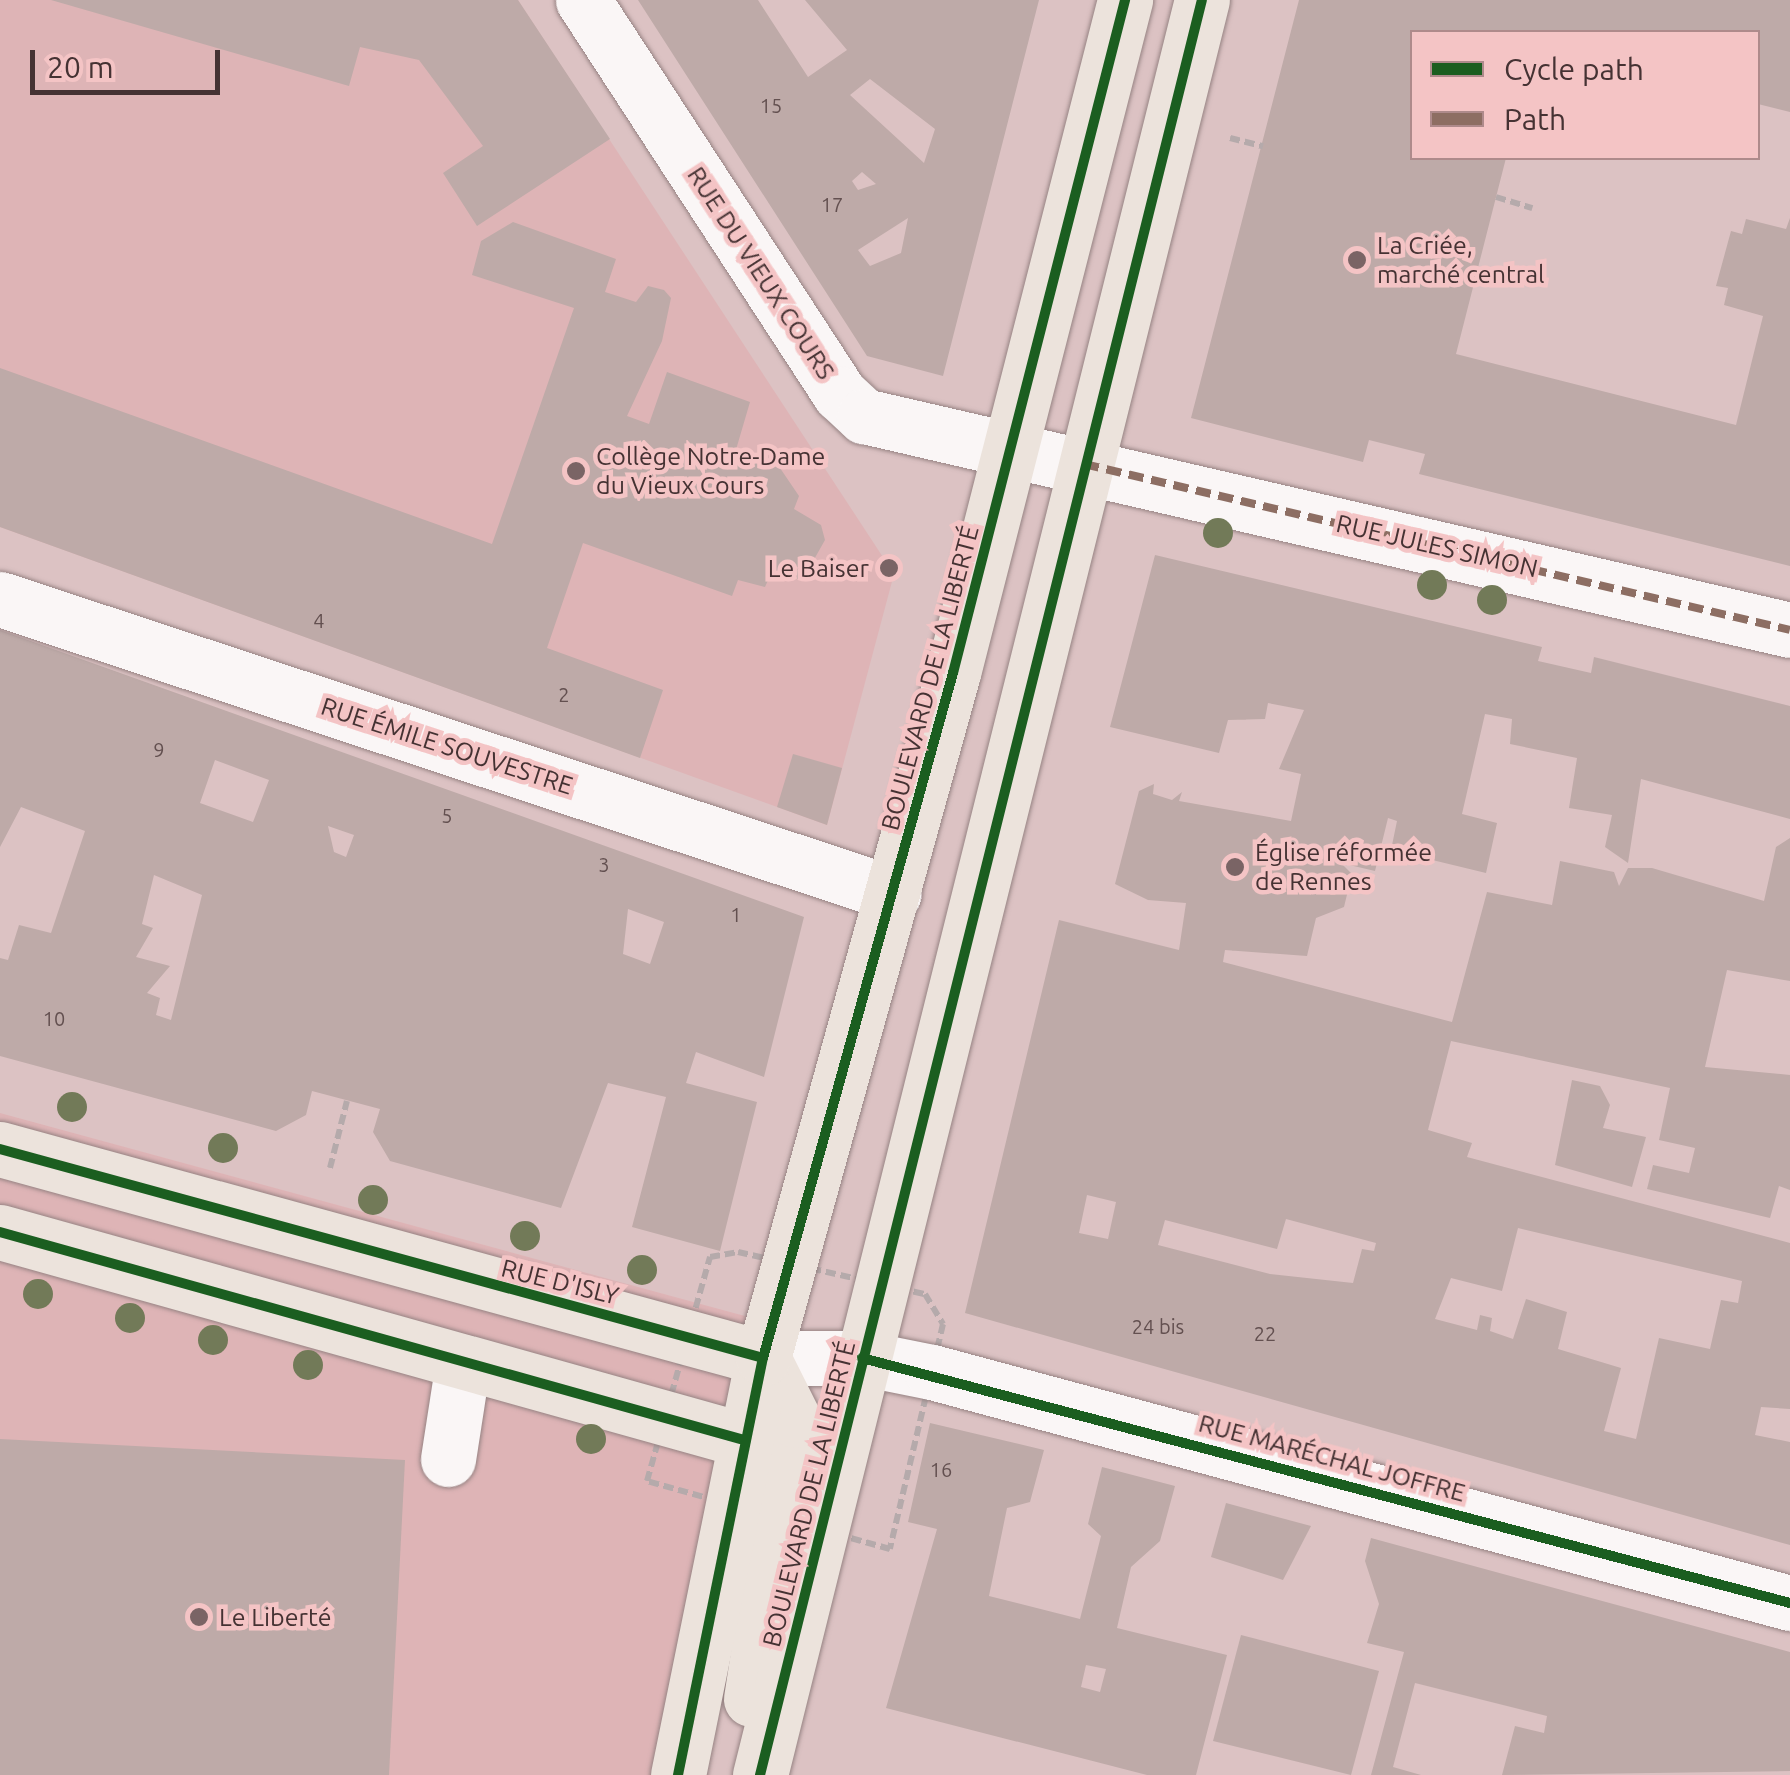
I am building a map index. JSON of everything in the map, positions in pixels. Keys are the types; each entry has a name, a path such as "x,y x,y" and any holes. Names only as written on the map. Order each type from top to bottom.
{"main road":[{"name":"BOULEVARD DE LA LIBERTÉ","path":"763,1358 894,894 1125,0"},
{"name":"BOULEVARD DE LA LIBERTÉ","path":"760,1775 1202,0"},
{"name":"RUE D'ISLY","path":"0,1149 763,1358"},
{"path":"0,1232 463,1362 769,1430"},
{"path":"743,1775 769,1430 763,1358"},
{"path":"678,1775 769,1430"}],"street":[{"name":"RUE DU VIEUX COURS","path":"583,0 840,394 864,416 1009,448"},
{"path":"1009,448 1084,464"},
{"name":"RUE JULES SIMON","path":"1084,464 1790,630"},
{"name":"RUE ÉMILE SOUVESTRE","path":"0,599 894,894"},
{"name":"BOULEVARD DE LA LIBERTÉ","path":"763,1358 862,1358"},
{"name":"BOULEVARD DE LA LIBERTÉ","path":"769,1430 862,1358"},
{"name":"RUE MARÉCHAL JOFFRE","path":"862,1358 1790,1603"},
{"path":"448,1459 463,1362"}],"path":[{"path":"1226,137 1262,146"},
{"path":"1496,197 1532,208"},
{"path":"330,1168 347,1100"}],"shaded area":[{"path":"0,0 518,0 894,574 827,825 0,527"},
{"path":"0,1113 803,1332 694,1775 0,1775"}],"building":[{"path":"51,0 518,0 610,139 477,226 443,173 483,146 419,60 360,47 349,86"},
{"path":"638,0 758,0 808,77 847,50 805,0 1039,0 943,376 867,356","holes":["870,79 935,129 924,163 850,95","862,172 876,184 858,190 852,181","908,218 901,253 870,266 858,250"]},
{"name":"La Criée, marché central","path":"1299,0 1790,0 1790,112 1760,104 1760,30 1410,30 1410,160 1505,160 1456,354 1736,425 1763,316 1724,305 1728,288 1716,286 1731,231 1742,234 1746,219 1786,229 1790,218 1790,566 1419,474 1425,454 1369,440 1363,462 1191,418"},
{"path":"513,222 616,259 605,292 636,302 648,286 664,290 671,298 662,341 627,416 649,424 667,372 750,402 735,453 780,468 799,496 794,509 821,525 825,540 803,579 769,578 765,587 738,580 732,596 583,543 547,648 663,690 640,758 0,527 0,368 492,544 574,308 472,275 481,241"},
{"path":"1155,555 1542,647 1538,661 1591,673 1594,657 1790,706 1790,819 1641,779 1628,863 1605,847 1612,815 1569,808 1577,758 1510,744 1512,719 1485,714 1462,814 1497,823 1486,873 1391,850 1397,821 1388,818 1375,871 1341,863 1352,874 1344,907 1316,918 1307,956 1225,950 1223,962 1452,1022 1487,892 1552,905 1560,861 1614,872 1619,886 1628,868 1652,868 1764,901 1776,847 1790,838 1790,981 1727,970 1705,1067 1790,1075 1790,1190 1779,1186 1770,1218 1647,1189 1653,1165 1689,1173 1695,1148 1659,1140 1670,1088 1451,1041 1428,1130 1472,1143 1467,1157 1790,1243 1790,1409 1761,1407 1755,1435 1790,1442 1790,1545 965,1313 1059,920 1179,950 1186,903 1148,900 1115,884 1139,791 1154,784 1153,794 1172,800 1182,792 1179,801 1291,821 1301,774 1279,769 1304,710 1268,703 1265,719 1228,720 1219,753 1110,727","holes":["1087,1195 1116,1202 1108,1239 1079,1233","1286,1219 1376,1243 1374,1251 1362,1249 1353,1283 1270,1274 1158,1245 1165,1220 1277,1249","1518,1228 1742,1281 1738,1303 1721,1300 1710,1349 1659,1338 1636,1439 1604,1431 1621,1368 1558,1349 1567,1312 1526,1299 1513,1339 1490,1331 1492,1318 1480,1315 1477,1330 1435,1319 1451,1278 1502,1291"]},
{"path":"0,630 804,917 764,1077 696,1052 686,1083 757,1102 720,1251 632,1227 666,1097 608,1083 561,1208 390,1161 373,1132 380,1109 312,1091 306,1115 276,1131 0,1056 0,958 8,960 19,925 51,933 85,831 21,807 0,847","holes":["215,760 269,780 253,822 200,803","328,826 354,835 346,857 334,852","154,875 202,895 171,1020 156,1015 160,998 147,993 170,966 136,957 153,928 142,924","628,909 664,922 650,964 623,954"]},
{"path":"793,754 842,768 827,825 777,807"},
{"path":"1572,1080 1600,1086 1610,1105 1603,1128 1646,1137 1632,1187 1555,1165"},
{"path":"930,1423 1044,1450 1030,1502 1007,1508 989,1596 1080,1619 1101,1536 1088,1524 1102,1467 1175,1486 1160,1541 1131,1567 1117,1628 1227,1655 1196,1775 1147,1775 886,1708 937,1529 908,1522","holes":["1086,1665 1106,1669 1100,1692 1081,1687"]},
{"name":"Le Liberté","path":"0,1439 405,1460 389,1775 0,1775"},
{"path":"1226,1503 1311,1526 1283,1580 1211,1557"},
{"path":"1371,1538 1790,1652 1790,1771 1502,1775 1515,1726 1544,1733 1547,1716 1415,1683 1393,1767 1421,1775 1371,1775 1404,1652 1367,1643 1379,1604 1365,1561"},
{"path":"1241,1635 1379,1671 1351,1775 1213,1741"}],"marked path":[{"path":"1084,464 1790,630"}],"cycle path":[{"path":"678,1775 763,1358 953,673 1125,0"},
{"path":"760,1775 1202,0"},
{"path":"0,1149 763,1358"},
{"path":"0,1232 744,1440"},
{"path":"862,1358 1790,1603"}],"place":[{"name":"La Criée, marché central","path":"1357,260"},
{"name":"Collège Notre-Dame du Vieux Cours","path":"576,471"},
{"name":"Le Baiser","path":"889,568"},
{"name":"Église réformée de Rennes","path":"1235,867"},
{"name":"Le Liberté","path":"199,1617"}]}
